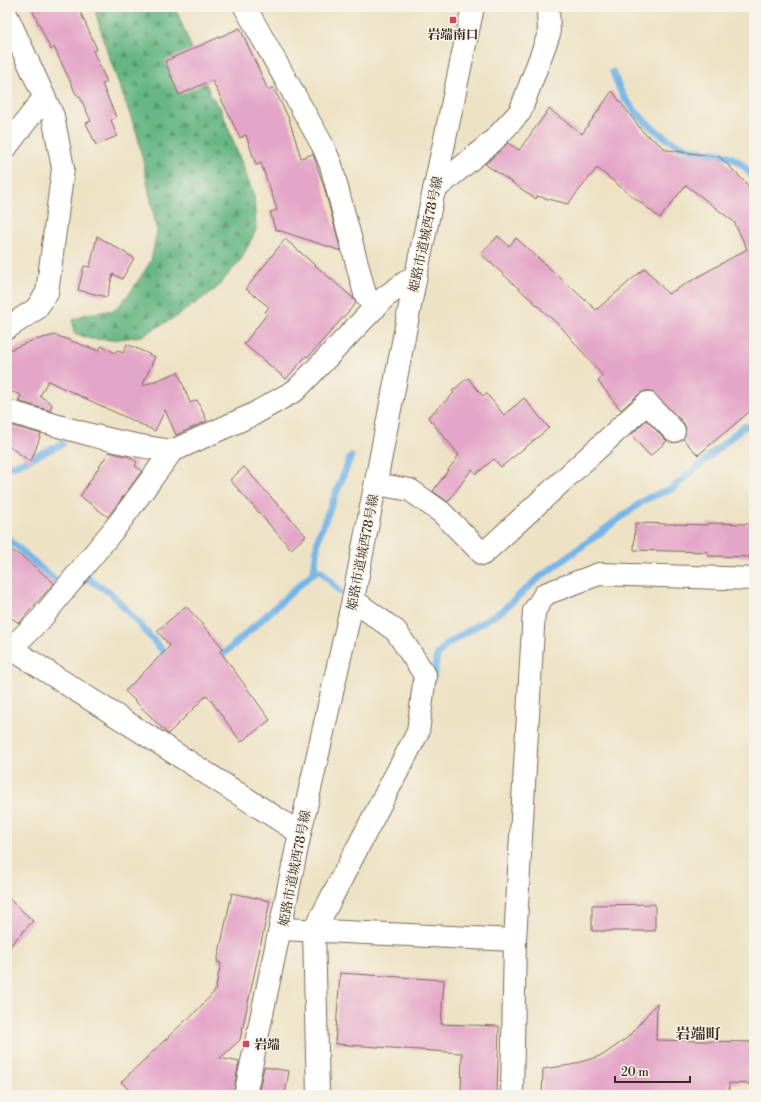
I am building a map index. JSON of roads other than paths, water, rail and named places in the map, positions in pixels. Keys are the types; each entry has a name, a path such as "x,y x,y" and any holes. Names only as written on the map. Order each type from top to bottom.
{"street":[{"path":"245,7 323,146 331,165 365,294 375,308"},
{"name":"姫路市道城西78号線","path":"245,1095 300,833 353,600 416,275 473,7"},
{"path":"434,190 493,141 520,112 549,34 548,7"},
{"path":"7,16 53,116 63,168 47,293 36,309 7,328"},
{"path":"7,146 44,98"},
{"path":"300,833 8,649 45,614 119,523 172,451 252,415 296,390 385,297 416,275"},
{"path":"376,484 410,490 441,512 483,554 647,403 674,431"},
{"path":"7,411 100,437 150,448 172,451"},
{"path":"512,1095 515,940 534,611 545,594 599,574 754,579"},
{"path":"318,1095 314,931 418,732 425,675 396,631 353,600"},
{"path":"281,929 515,940"}],"waterway":[{"path":"613,72 618,85 629,104 659,133 676,144 684,147 722,154 730,157 738,161 754,178"},
{"path":"433,678 437,656 447,644 503,610 536,580 646,499 673,488 743,427 754,425"},
{"path":"7,467 16,465 62,444"},
{"path":"314,572 318,538 351,456"},
{"path":"7,538 60,585"},
{"path":"216,661 314,572 321,571 340,592"},
{"path":"81,582 85,577 111,593 170,659"}],"place":[{"name":"岩端南口","path":"453,20"},
{"name":"岩端","path":"246,1044"}],"district":[{"name":"岩端町","path":"698,1034"}]}
